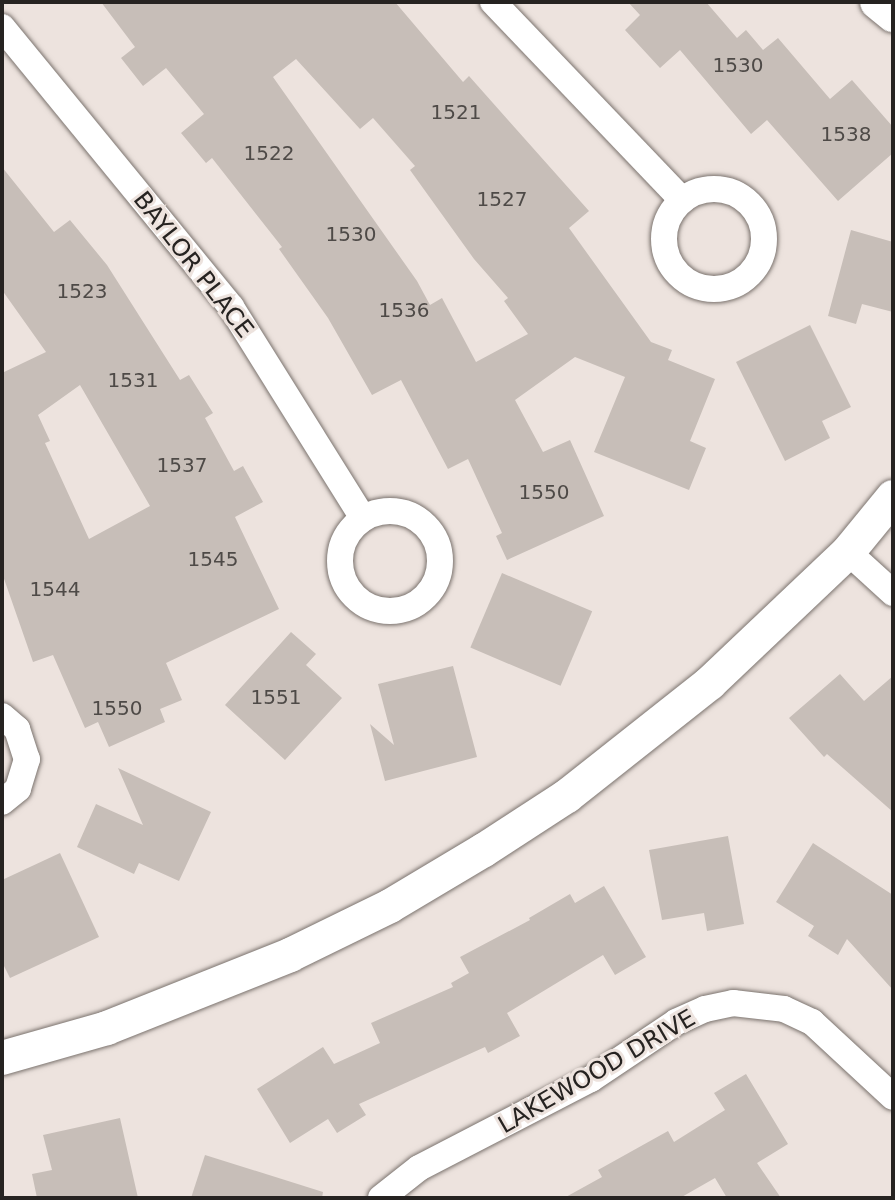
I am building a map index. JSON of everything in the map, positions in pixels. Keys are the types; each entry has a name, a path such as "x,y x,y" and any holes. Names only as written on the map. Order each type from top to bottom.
{"street":[{"path":"493,2 682,200"},
{"path":"877,2 893,15"},
{"name":"BAYLOR PLACE","path":"2,27 231,307 363,518"},
{"path":"2,1058 107,1028 290,955 417,890 567,796 710,683 848,552 893,497"},
{"path":"848,552 893,593"},
{"path":"2,716 17,729 27,759 18,789 2,802"},
{"name":"LAKEWOOD DRIVE","path":"381,1198 419,1168 591,1079 676,1022 705,1009 733,1003 784,1009 812,1022 893,1097"}],"building":[{"path":"101,2 395,2 463,82 469,76 589,211 569,228 651,342 672,350 668,360 715,379 690,441 706,448 689,490 594,452 625,377 575,357 515,400 543,452 570,440 604,516 507,560 496,536 502,533 468,459 448,469 401,380 372,395 328,318 279,249 282,247 212,158 206,163 181,133 204,114 166,68 143,86 121,58 135,47","holes":["296,59 360,129 373,118 415,166 410,170 474,259 508,298 504,301 528,334 476,362 442,298 430,305 417,281 273,77"]},
{"path":"628,2 706,2 737,38 746,30 763,50 778,38 830,99 852,80 893,127 893,153 838,201 767,120 751,134 680,50 660,68 625,30 640,15"},
{"path":"2,167 54,232 70,220 107,265 180,380 189,375 213,413 205,418 234,471 243,466 263,502 235,517 279,609 166,663 182,700 160,709 165,722 109,747 98,722 85,728 53,655 33,662 2,573 2,373 46,352 2,290","holes":["80,385 150,506 89,539 45,443 50,441 38,415"]},
{"path":"851,230 893,242 893,312 862,304 856,324 828,316"},
{"path":"810,325 851,407 822,421 830,438 785,461 736,362"},
{"path":"502,573 592,611 561,686 470,648"},
{"path":"291,632 316,654 306,665 342,698 285,760 225,705"},
{"path":"453,666 477,757 385,781 370,724 394,745 378,684"},
{"path":"840,674 864,701 893,676 893,812 827,754 824,757 789,718"},
{"path":"118,768 211,812 179,881 139,863 134,874 77,847 96,804 143,825"},
{"path":"728,836 744,924 707,931 704,913 662,920 649,850"},
{"path":"813,843 893,895 893,990 847,939 838,955 808,936 814,926 776,902"},
{"path":"60,853 99,937 10,978 2,962 2,880"},
{"path":"604,886 646,957 615,975 603,955 507,1013 520,1036 488,1053 485,1047 359,1104 366,1115 337,1133 328,1119 290,1143 257,1089 323,1047 334,1064 380,1043 371,1023 453,987 451,983 469,973 460,957 530,920 570,894 575,903"},
{"path":"746,1074 788,1144 757,1163 781,1198 727,1198 715,1178 680,1198 564,1198 602,1177 598,1170 668,1131 674,1142 725,1110 714,1093"},
{"path":"120,1118 138,1198 37,1198 32,1174 52,1170 43,1135"},
{"path":"205,1155 323,1192 322,1198 191,1198"}]}
